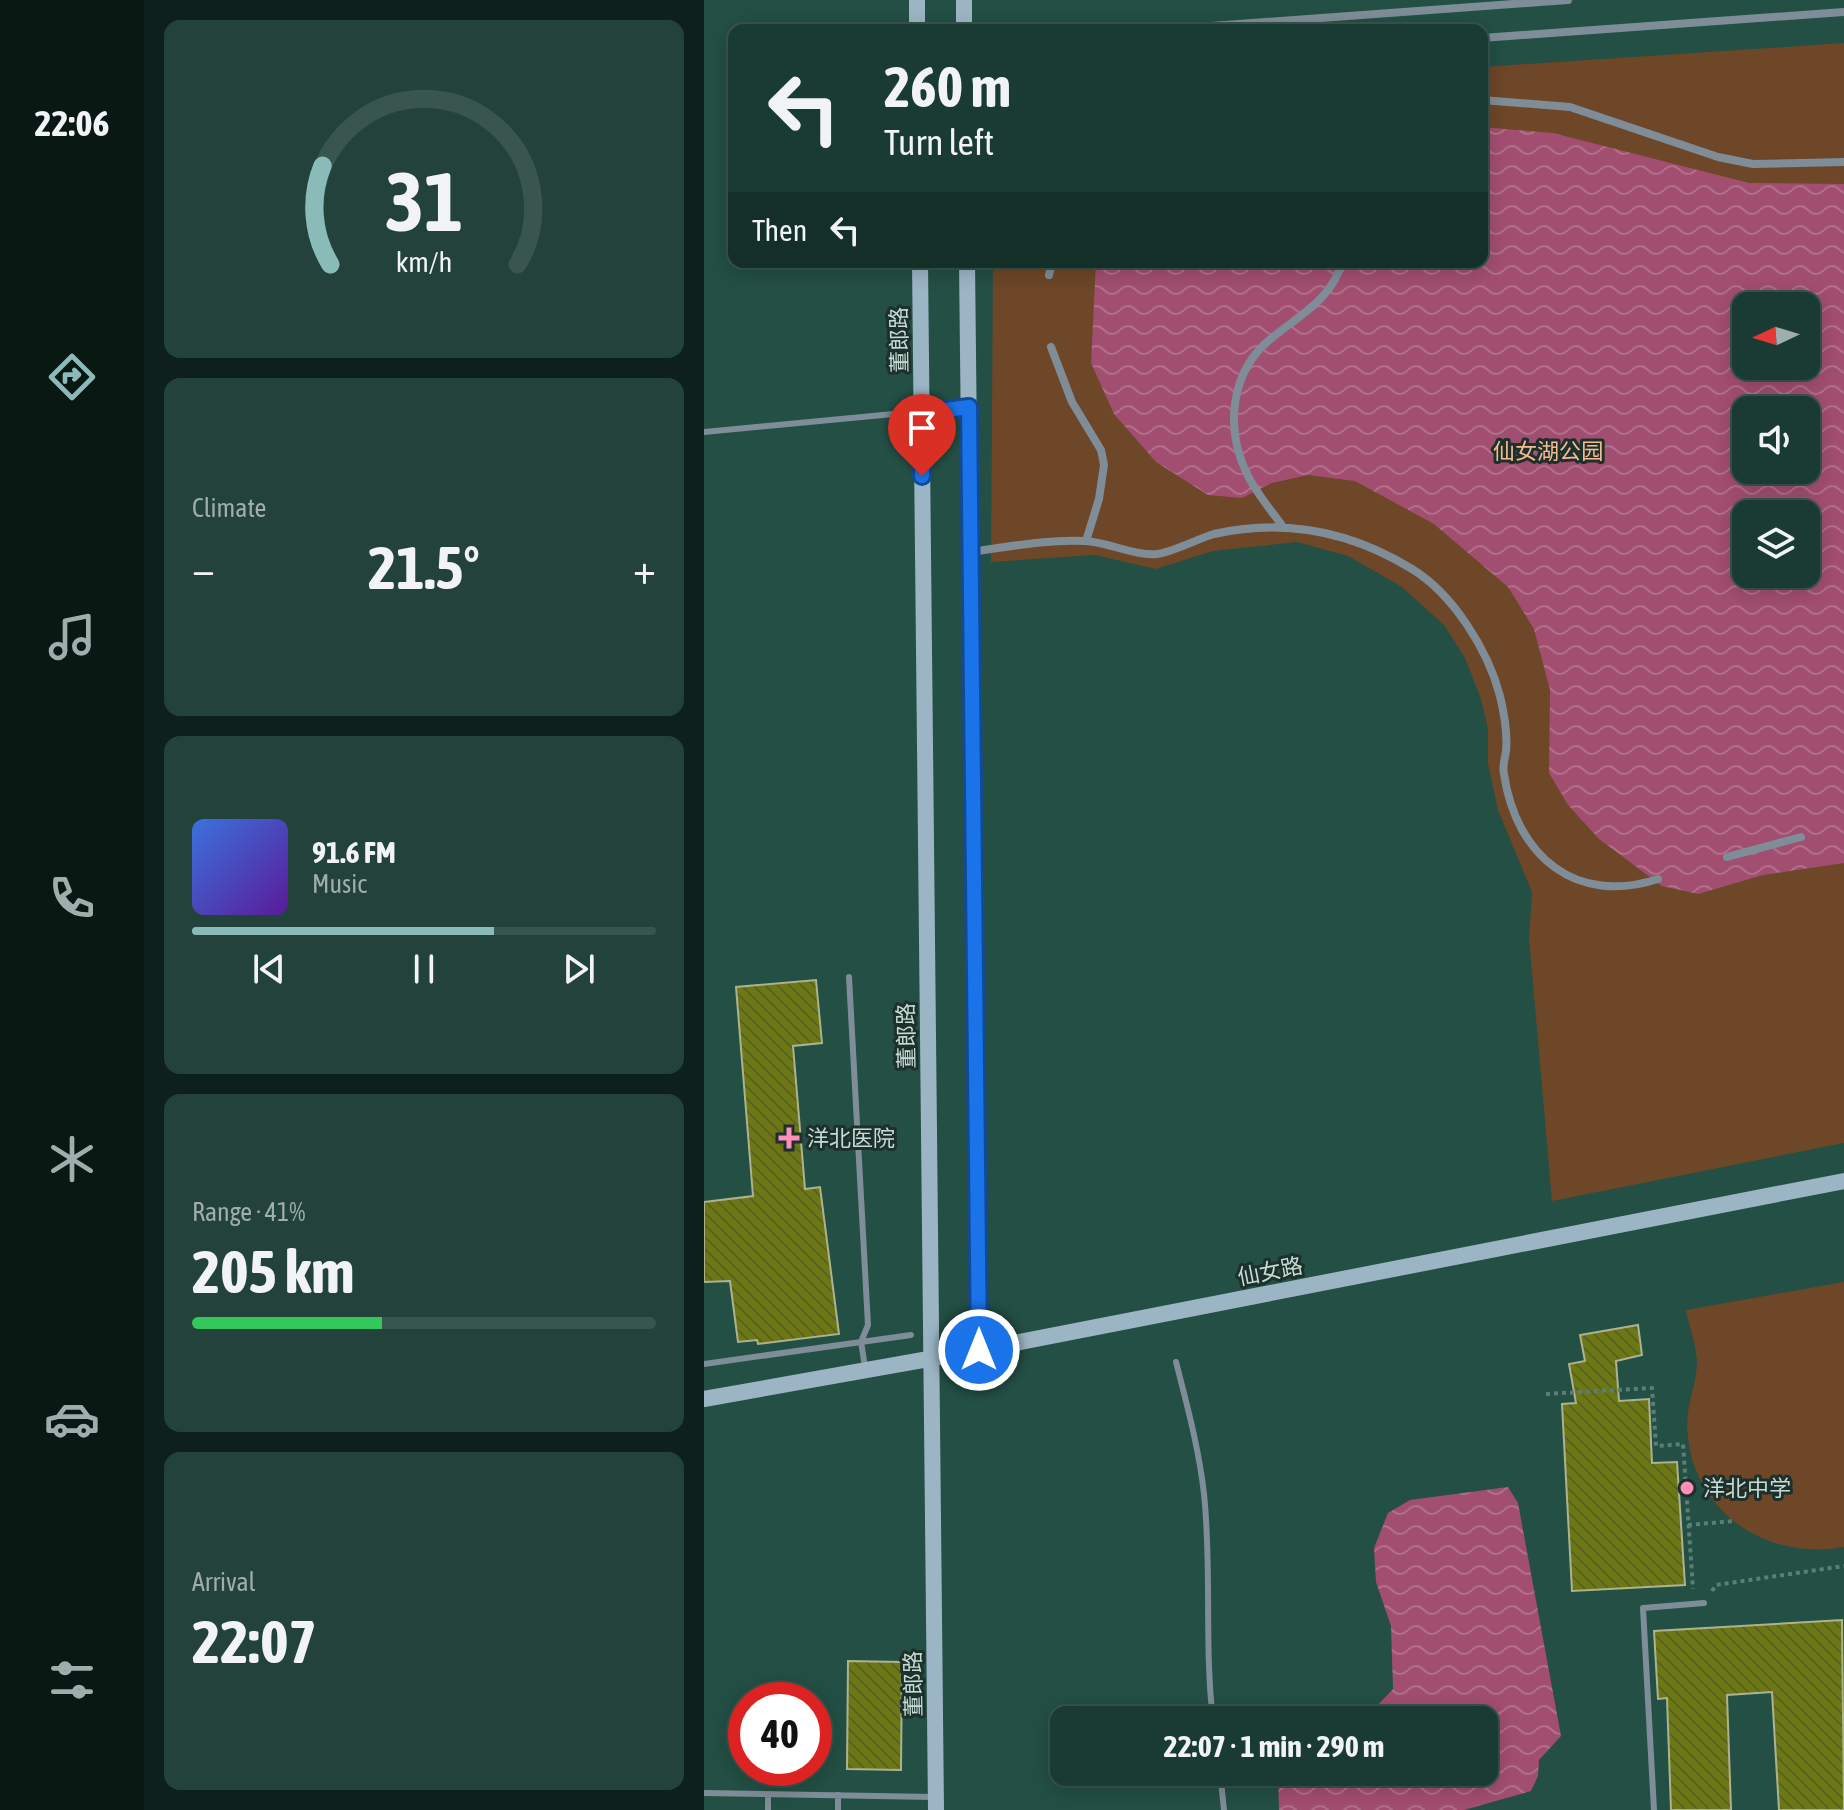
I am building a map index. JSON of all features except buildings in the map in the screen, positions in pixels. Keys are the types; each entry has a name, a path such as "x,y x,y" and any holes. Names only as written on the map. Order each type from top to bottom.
{"street":[{"path":"917,0 917,24"},
{"path":"964,0 964,24"},
{"path":"1239,24 1568,0"},
{"path":"1488,38 1844,12"},
{"path":"1488,100 1570,107 1718,157 1753,164 1844,162"},
{"name":"董郎路","path":"920,268 936,1804"},
{"path":"967,268 979,1350"},
{"path":"1049,275 1051,268"},
{"path":"1283,527 1240,456 1233,412 1236,391 1257,352 1318,303 1330,288 1339,268"},
{"path":"1051,347 1072,402 1101,450 1104,465 1099,499 1086,541"},
{"path":"970,552 1086,541 1157,554 1217,534 1283,527 1332,533 1372,548 1414,570 1442,595 1476,640 1500,694 1506,748 1503,769 1507,791 1526,838 1544,860 1561,874 1589,885 1628,887 1654,881"},
{"path":"1727,857 1801,837"},
{"name":"仙女路","path":"704,1399 979,1350 1844,1181"}],"lane":[{"path":"704,432 969,407"},
{"path":"849,977 868,1325 861,1342 866,1371"},
{"path":"704,1364 911,1335"},
{"path":"1176,1362 1192,1423 1204,1495 1207,1671 1211,1706"},
{"path":"1654,1810 1643,1608 1704,1603"},
{"path":"1221,1786 1224,1810"},
{"path":"704,1793 838,1795 936,1804"},
{"path":"768,1794 768,1810"},
{"path":"838,1795 838,1810"}],"path":[{"path":"1546,1394 1652,1388 1656,1446 1683,1444 1694,1604"},
{"path":"1688,1525 1734,1521"},
{"path":"1704,1603 1716,1585 1844,1566"}],"green space":[{"name":"仙女湖公园","path":"1844,43 1844,1143 1552,1201 1529,938 1532,892 1498,810 1488,764 1488,729 1481,699 1465,658 1444,625 1402,587 1348,556 1297,542 1213,551 1156,569 1095,555 991,562 993,268 1488,268 1488,67"},
{"path":"1844,1282 1844,1547 1790,1547 1764,1539 1721,1510 1705,1489 1694,1465 1687,1426 1697,1364 1686,1310"}],"water":[{"path":"1488,128 1553,133 1749,183 1844,184 1844,863 1763,875 1698,894 1662,886 1599,839 1568,805 1549,773 1550,690 1534,629 1508,587 1434,524 1355,481 1308,475 1272,483 1242,498 1208,495 1156,462 1114,414 1091,363 1096,268 1488,268"},
{"path":"1508,1487 1518,1503 1561,1736 1539,1760 1538,1776 1531,1791 1464,1810 1279,1810 1278,1786 1498,1786 1498,1706 1377,1706 1393,1689 1391,1626 1376,1582 1374,1548 1388,1513 1410,1500"}],"place":[{"name":"洋北医院","path":"789,1138"},
{"name":"洋北中学","path":"1687,1488"}],"route":[{"path":"922,476 922,413 969,407 979,1350"}]}
